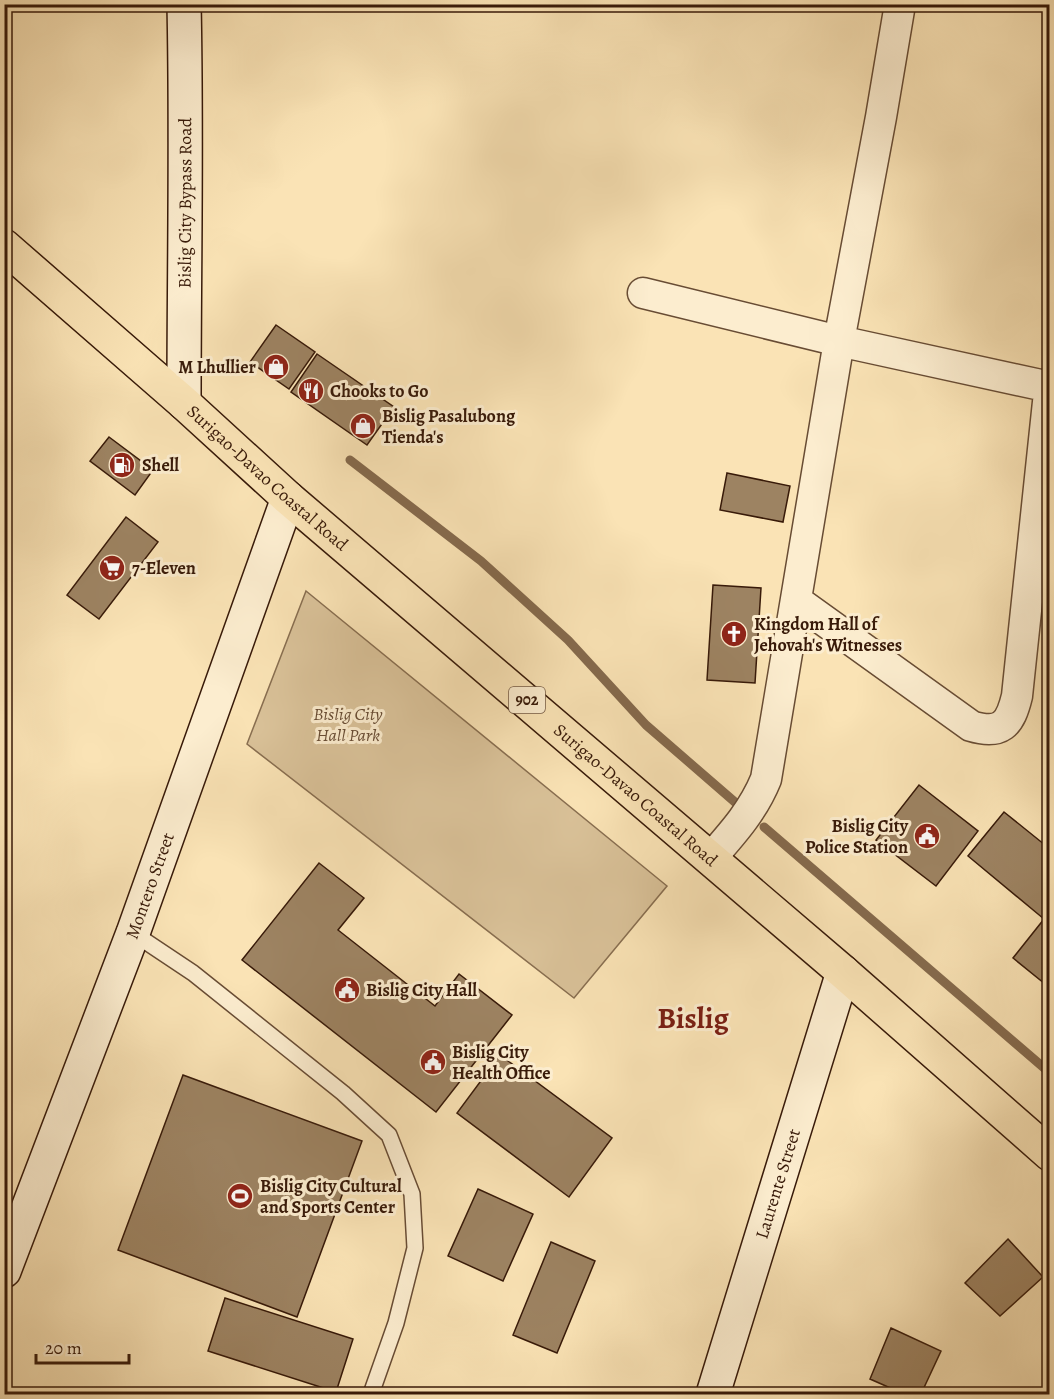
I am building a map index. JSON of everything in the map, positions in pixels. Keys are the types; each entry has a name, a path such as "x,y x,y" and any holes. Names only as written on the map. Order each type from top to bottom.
{"highway":[{"name":"Surigao-Davao Coastal Road","path":"4,246 184,403 288,498 843,972 1050,1154"}],"street":[{"name":"Bislig City Bypass Road","path":"184,4 186,95 184,403"},
{"path":"710,860 748,815 759,798 766,779 839,341 900,4"},
{"path":"643,293 839,341 1049,386 1017,696 1012,715 1002,727 985,731 971,726 797,601"},
{"name":"Montero Street","path":"4,1271 133,933 288,498"},
{"name":"Laurente Street","path":"713,1395 843,972"}],"lane":[{"path":"133,933 193,973 343,1093 389,1135 412,1194 415,1248 396,1323 371,1395"}],"green space":[{"name":"Bislig City Hall Park","path":"306,591 667,886 574,998 247,744"}],"building":[{"path":"276,325 315,352 289,389 250,362"},
{"path":"317,354 394,407 367,445 291,392"},
{"name":"Shell","path":"109,437 153,470 135,495 90,461"},
{"path":"727,473 790,486 783,522 720,510"},
{"name":"7-Eleven","path":"126,517 158,542 99,619 67,595"},
{"name":"Kingdom Hall of Jehovah's Witnesses","path":"713,585 761,588 755,683 707,680"},
{"name":"Bislig City Police Station","path":"919,785 978,831 936,886 876,840"},
{"path":"1004,812 1050,849 1050,988 1013,958 1044,919 968,856"},
{"name":"Bislig City Hall","path":"319,863 364,898 338,930 435,1006 459,974 512,1015 436,1112 242,960"},
{"path":"500,1055 612,1138 569,1197 457,1113"},
{"name":"Bislig City Cultural and Sports Center","path":"183,1075 362,1141 297,1317 118,1250"},
{"path":"478,1189 533,1214 503,1281 448,1256"},
{"path":"1008,1239 1043,1277 1000,1316 965,1283"},
{"path":"551,1242 595,1261 557,1353 513,1335"},
{"path":"225,1298 353,1339 336,1392 208,1351"},
{"path":"891,1328 941,1351 921,1394 904,1394 870,1379"}],"waterway":[{"path":"350,460 481,561 568,640 646,725 736,803"},
{"path":"764,827 1050,1073"}],"place":[{"name":"M Lhullier","path":"276,367"},
{"name":"Chooks to Go","path":"311,391"},
{"name":"Bislig Pasalubong Tienda's","path":"363,426"},
{"name":"Shell","path":"122,465"},
{"name":"7-Eleven","path":"112,568"},
{"name":"Kingdom Hall of Jehovah's Witnesses","path":"734,634"},
{"name":"Bislig City Police Station","path":"927,836"},
{"name":"Bislig City Hall","path":"347,990"},
{"name":"Bislig City Health Office","path":"433,1062"},
{"name":"Bislig City Cultural and Sports Center","path":"240,1196"}],"district":[{"name":"Bislig","path":"693,1018"}]}
